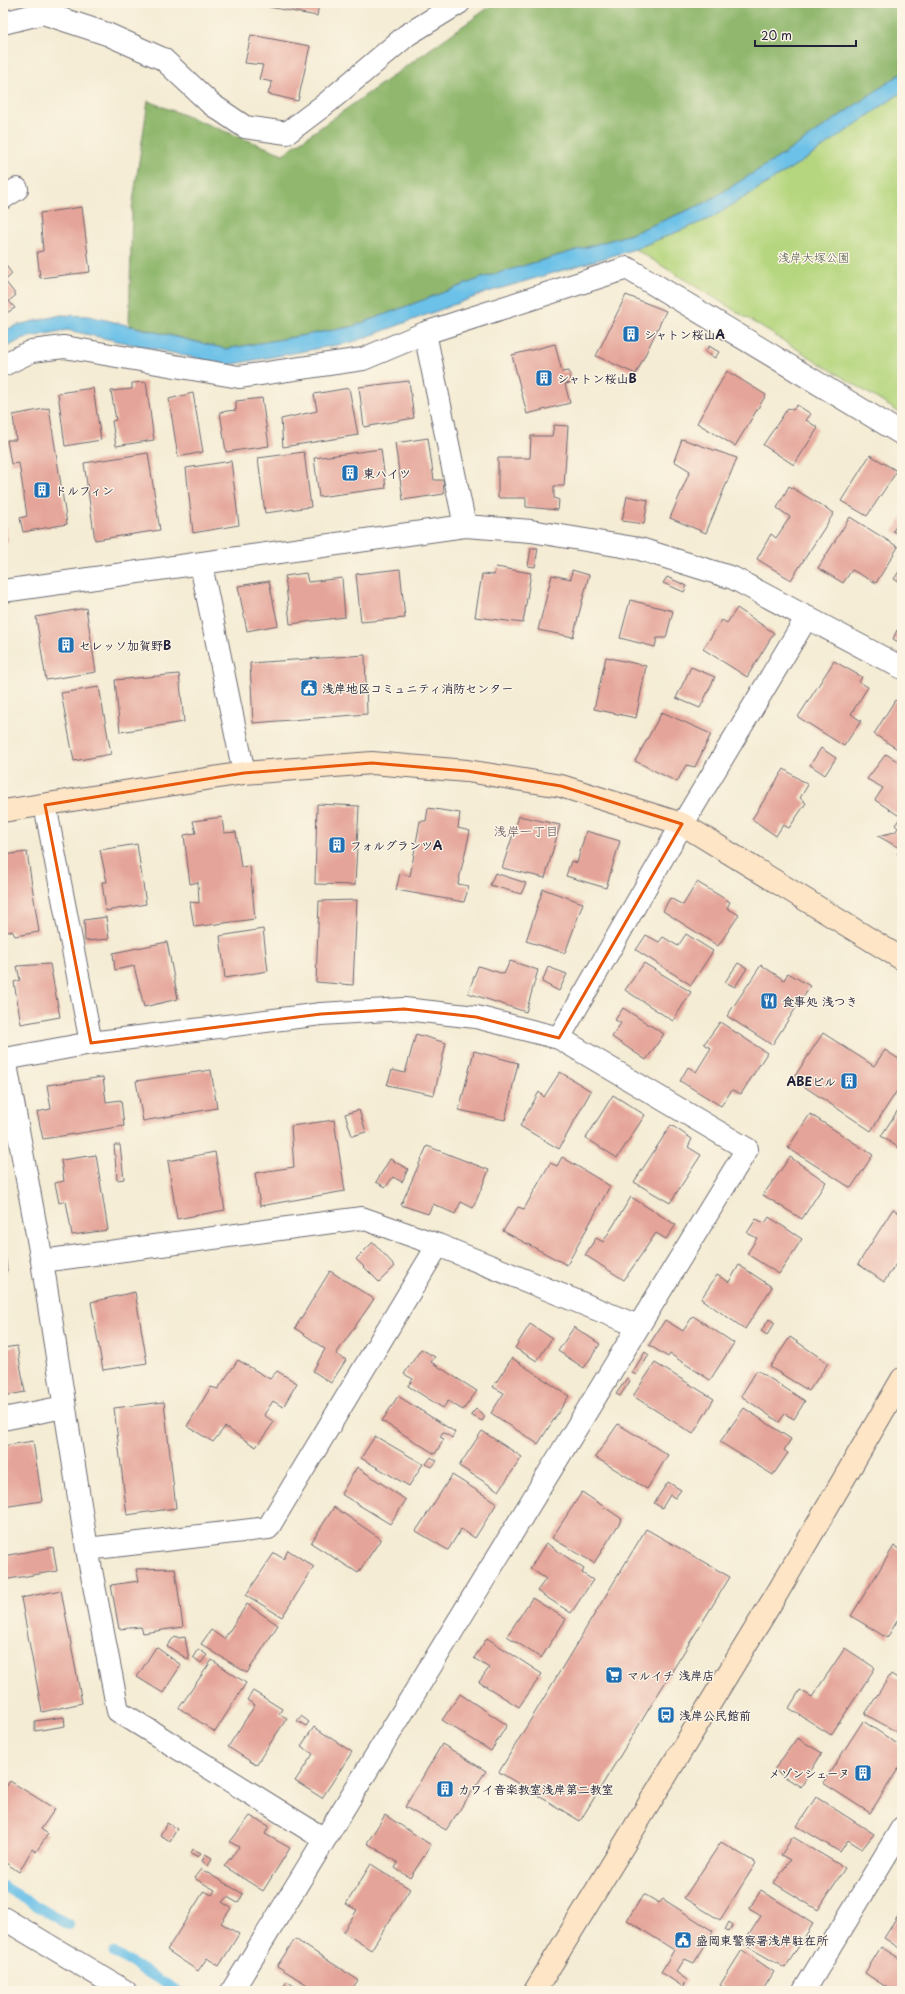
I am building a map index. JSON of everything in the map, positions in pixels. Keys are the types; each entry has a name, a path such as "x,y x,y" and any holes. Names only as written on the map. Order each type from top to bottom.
{"street":[{"path":"3,23 48,8 163,59 211,104 245,128 287,133 328,102 407,35 459,3"},
{"path":"3,365 32,351 64,347 239,377 363,359 425,333 627,268 902,434"},
{"path":"425,333 465,526"},
{"path":"3,591 200,565 465,526 531,532 640,549 733,578 902,668"},
{"path":"200,565 244,773"},
{"path":"559,1038 682,824 807,617"},
{"path":"3,810 244,773 372,763 467,771 561,786 682,824 902,959"},
{"path":"45,804 91,1043"},
{"path":"232,1991 747,1149 559,1038 476,1017 404,1009 321,1014 91,1043 5,1059 42,1261 87,1549 118,1711 324,1839"},
{"path":"42,1261 362,1218 438,1245 638,1326"},
{"path":"87,1549 268,1528 438,1245"},
{"path":"535,1991 779,1590 902,1380"},
{"path":"3,1420 64,1407"},
{"path":"804,1991 902,1828"},
{"path":"3,1918 125,1991"}],"highlighted area":[{"path":"372,763 467,771 561,786 682,824 559,1038 476,1017 404,1009 321,1014 91,1043 45,805 244,773"}],"green space":[{"path":"495,3 902,3 902,73 784,154 705,203 631,234 482,278 351,327 226,349 129,325 132,208 148,101 283,154"},
{"name":"浅岸大塚公園","path":"902,92 902,414 635,249 711,218 809,157"}],"water":[{"path":"902,73 902,92 809,157 711,218 635,249 488,292 353,342 228,365 67,330 24,338 3,349 3,331 18,325 61,315 89,316 226,349 351,327 482,278 631,234 705,203 784,154"}],"building":[{"path":"269,3 319,3 317,16 269,7"},
{"path":"251,35 310,46 298,101 268,94 272,82 259,79 263,65 245,63"},
{"path":"82,207 90,272 40,278 37,252 43,251 40,213"},
{"path":"3,261 12,274 5,281 16,295 9,301 15,308 3,315"},
{"name":"シャトン桜山A","path":"626,295 666,311 636,374 596,356"},
{"name":"シャトン桜山B","path":"555,344 562,372 569,371 572,383 565,384 570,403 527,414 512,355"},
{"path":"709,346 719,352 715,358 705,352"},
{"path":"727,371 766,395 735,446 697,423"},
{"path":"409,381 414,418 364,427 359,387"},
{"path":"146,382 154,440 116,446 112,421 116,420 111,391 132,389 132,383"},
{"path":"93,388 101,440 65,446 58,393"},
{"path":"349,388 358,435 283,447 281,419 317,411 314,394"},
{"path":"193,393 203,452 178,457 169,399"},
{"path":"262,398 269,446 226,452 220,412 236,410 236,401"},
{"path":"797,405 811,414 806,420 818,428 794,465 763,445 788,408 793,410"},
{"name":"ドルフィン","path":"49,408 67,524 23,532 20,518 27,516 19,463 11,464 7,440 16,440 13,415"},
{"path":"554,425 568,426 564,486 554,486 554,498 559,500 558,510 526,507 526,498 498,498 498,458 530,458 531,436 552,436"},
{"path":"428,438 434,480 443,480 444,494 403,500 395,443"},
{"path":"682,439 737,458 706,533 670,518 690,471 674,461"},
{"name":"東ハイツ","path":"381,449 386,488 319,497 314,458"},
{"path":"304,452 311,507 265,513 258,458"},
{"path":"148,453 160,530 95,540 84,463"},
{"path":"870,455 897,471 867,516 841,501"},
{"path":"231,461 239,525 193,533 186,468"},
{"path":"789,486 834,513 791,580 757,559 771,534 776,538 790,517 777,508"},
{"path":"627,496 648,500 644,524 622,521"},
{"path":"3,515 8,542 3,543"},
{"path":"850,517 898,547 876,583 852,570 843,583 818,568"},
{"path":"902,517 902,536 893,531"},
{"path":"531,548 538,548 535,567 528,566"},
{"path":"496,567 531,573 523,623 475,617 482,574 494,575"},
{"path":"902,567 902,584 894,579"},
{"path":"400,569 405,618 361,622 356,574"},
{"path":"572,570 589,575 573,637 538,630 552,575 571,579"},
{"path":"306,573 308,582 342,578 345,617 290,624 285,576"},
{"path":"667,577 687,586 684,592 663,583"},
{"path":"269,581 278,625 247,631 238,586"},
{"path":"630,600 673,611 666,638 657,638 655,647 620,638"},
{"name":"セレッソ加賀野B","path":"86,608 96,672 46,680 36,617"},
{"path":"737,608 774,633 747,677 703,649 722,620 727,623"},
{"path":"897,630 902,634 902,644 893,639"},
{"name":"浅岸地区コミュニティ消防センター","path":"365,655 367,714 253,723 250,663"},
{"path":"606,657 646,666 636,718 594,709"},
{"path":"834,661 862,677 859,682 868,687 851,714 861,721 844,746 798,717"},
{"path":"691,667 715,677 700,708 676,698"},
{"path":"179,674 184,722 120,732 115,680"},
{"name":"セレッソ加賀野B","path":"99,687 111,754 74,761 61,693"},
{"path":"895,700 902,705 902,752 874,734"},
{"path":"662,712 711,734 695,767 686,765 677,782 635,761"},
{"path":"821,748 836,758 825,775 810,765"},
{"path":"886,754 902,764 902,857 897,854 901,849 878,836 895,832 898,828 895,825 901,817 875,800 883,788 867,779"},
{"path":"784,769 808,785 800,798 806,803 789,828 783,825 776,836 752,819"},
{"name":"フォルグランツA","path":"317,804 359,806 355,885 315,884"},
{"path":"428,808 460,813 458,828 470,831 458,884 469,886 464,902 396,890 400,873 410,876 420,821 426,821"},
{"path":"519,816 560,825 545,878 502,868"},
{"path":"222,817 224,833 236,832 241,867 250,866 255,919 194,927 190,902 199,903 198,882 190,884 184,835 196,833 193,821"},
{"path":"586,831 620,841 606,888 566,876 571,861 577,863"},
{"path":"137,844 146,904 106,911 102,882 107,882 100,850"},
{"path":"27,852 39,932 15,936 12,931 3,933 3,855"},
{"path":"495,873 526,883 521,894 490,885"},
{"path":"697,882 730,902 727,908 739,915 718,946 663,911 670,898 683,905"},
{"path":"543,889 583,903 565,953 526,941"},
{"path":"357,900 353,985 316,982 319,901"},
{"path":"106,917 109,939 85,941 84,920"},
{"path":"263,929 268,971 225,978 220,936"},
{"path":"686,934 713,951 691,985 636,950 646,935 659,942 663,937 678,946"},
{"path":"167,942 178,999 144,1007 134,966 115,970 113,953"},
{"path":"510,961 538,970 526,1012 468,993 478,966 504,974"},
{"path":"644,963 691,992 673,1021 625,990"},
{"path":"738,963 747,968 735,987 725,982"},
{"path":"50,964 60,1017 21,1024 14,982 20,980 17,966"},
{"name":"食事処 浅つき","path":"761,965 784,980 788,973 810,986 772,1045 727,1016"},
{"path":"548,967 567,974 559,991 542,982"},
{"path":"623,1008 664,1034 646,1060 612,1037 621,1023 615,1020"},
{"path":"720,1022 767,1053 741,1094 732,1090 721,1106 680,1081 688,1067 696,1072 711,1048 704,1044"},
{"name":"ABEビル","path":"823,1033 874,1066 885,1050 902,1061 902,1083 871,1131 793,1079"},
{"path":"416,1034 446,1043 434,1095 387,1085 392,1070 405,1073"},
{"path":"474,1051 518,1063 505,1120 459,1110"},
{"path":"211,1070 217,1108 143,1121 136,1081"},
{"path":"560,1072 591,1091 559,1149 520,1126 539,1092 544,1097"},
{"path":"103,1077 106,1102 121,1100 124,1126 43,1139 37,1112 51,1109 47,1085"},
{"path":"613,1095 645,1115 617,1158 586,1138"},
{"path":"902,1104 902,1150 881,1136"},
{"path":"359,1110 366,1132 352,1136 345,1114"},
{"path":"810,1114 873,1155 851,1188 788,1148"},
{"path":"334,1120 345,1191 260,1206 255,1173 294,1167 291,1126"},
{"path":"671,1125 692,1139 688,1147 701,1155 670,1203 634,1182"},
{"path":"114,1145 120,1145 124,1179 117,1180"},
{"path":"427,1146 489,1170 473,1208 461,1202 455,1214 433,1204 428,1214 401,1205"},
{"path":"215,1152 225,1210 177,1219 168,1161"},
{"path":"96,1155 108,1230 72,1235 66,1201 59,1203 55,1183 64,1181 61,1160"},
{"path":"562,1157 610,1186 567,1265 503,1231 518,1207 524,1209 550,1163 557,1166"},
{"path":"790,1157 826,1182 802,1219 763,1195"},
{"path":"390,1159 408,1169 402,1182 393,1177 386,1187 376,1182"},
{"path":"631,1197 676,1225 666,1239 656,1233 624,1280 585,1255 596,1238 603,1242"},
{"path":"893,1209 902,1215 902,1255 884,1282 858,1264"},
{"path":"769,1217 802,1239 779,1274 747,1254 757,1238 747,1233 756,1219 765,1223"},
{"path":"373,1242 395,1266 379,1282 356,1259"},
{"path":"6,1259 7,1271 3,1272 3,1260"},
{"path":"739,1265 772,1287 745,1329 701,1299 717,1275 729,1282"},
{"path":"330,1271 374,1299 336,1354 346,1360 331,1383 313,1371 325,1349 295,1328"},
{"path":"135,1292 147,1363 103,1370 91,1302"},
{"path":"693,1316 734,1343 710,1380 670,1354 668,1357 649,1345 665,1320 683,1331"},
{"path":"769,1319 775,1323 767,1335 761,1331"},
{"path":"530,1324 552,1338 537,1361 515,1348"},
{"path":"574,1327 600,1344 584,1368 558,1351"},
{"path":"790,1337 828,1363 809,1391 770,1367"},
{"path":"17,1346 25,1392 3,1396 3,1348"},
{"path":"421,1349 435,1357 431,1362 477,1391 463,1410 448,1401 443,1408 408,1386 413,1379 404,1374"},
{"path":"645,1352 649,1355 636,1375 632,1373"},
{"path":"512,1358 569,1396 538,1444 491,1413 504,1393 493,1387"},
{"path":"238,1360 270,1379 277,1371 297,1383 283,1407 273,1401 264,1415 274,1422 256,1447 225,1427 213,1442 187,1426 211,1387 218,1389"},
{"path":"655,1363 714,1399 693,1434 633,1396"},
{"path":"757,1370 805,1401 794,1419 785,1414 779,1422 741,1396"},
{"path":"627,1378 630,1381 620,1396 616,1394"},
{"path":"398,1396 455,1432 452,1438 443,1432 440,1437 444,1439 435,1454 382,1421"},
{"path":"164,1402 176,1508 127,1515 114,1408"},
{"path":"744,1408 791,1439 784,1450 788,1453 773,1475 720,1442"},
{"path":"476,1409 485,1416 482,1421 471,1415"},
{"path":"618,1424 668,1455 647,1489 595,1457"},
{"path":"482,1431 522,1457 499,1491 459,1466"},
{"path":"375,1436 423,1464 409,1486 361,1458"},
{"path":"33,1441 42,1501 3,1507 3,1446"},
{"path":"431,1457 437,1461 432,1467 426,1464"},
{"path":"357,1467 406,1500 390,1524 341,1494"},
{"path":"452,1475 497,1503 475,1538 461,1529 448,1550 416,1531"},
{"path":"668,1482 681,1490 675,1498 670,1495 662,1508 654,1503"},
{"path":"582,1492 622,1519 594,1563 552,1538"},
{"path":"334,1507 381,1539 358,1573 311,1543"},
{"name":"マルイチ 浅岸店","path":"646,1529 730,1577 580,1821 499,1772"},
{"path":"546,1543 584,1569 582,1573 593,1580 571,1613 537,1591 546,1579 530,1568"},
{"path":"894,1546 902,1551 902,1613 887,1638 851,1616"},
{"path":"53,1547 57,1571 3,1580 3,1556"},
{"path":"288,1550 314,1567 282,1617 246,1595 274,1553 284,1559"},
{"path":"175,1568 183,1627 143,1633 141,1627 119,1629 111,1585 139,1581 136,1569"},
{"path":"61,1590 82,1703 42,1712 21,1598"},
{"path":"532,1598 566,1619 541,1658 507,1636"},
{"path":"247,1604 278,1625 247,1673 201,1644 211,1630 224,1639"},
{"path":"175,1636 179,1638 185,1637 189,1660 167,1646"},
{"path":"487,1638 542,1674 519,1707 479,1682 489,1668 474,1658"},
{"path":"156,1647 181,1665 163,1693 137,1677"},
{"path":"845,1648 875,1668 831,1735 789,1708 800,1690 812,1697"},
{"path":"198,1649 207,1655 201,1663 193,1657"},
{"path":"212,1660 246,1683 215,1732 179,1708"},
{"path":"891,1674 902,1681 902,1735 865,1714"},
{"path":"253,1691 282,1709 279,1714 287,1718 256,1765 228,1747 255,1705 247,1700"},
{"path":"460,1694 507,1725 491,1751 442,1720"},
{"path":"301,1716 309,1722 306,1726 297,1721"},
{"path":"64,1717 65,1726 35,1731 35,1721"},
{"name":"メゾンシェーヌ","path":"863,1721 902,1747 902,1763 870,1813 823,1783"},
{"path":"314,1727 352,1752 322,1798 295,1781 313,1754 301,1746"},
{"path":"797,1738 822,1753 801,1787 774,1770"},
{"name":"カワイ音楽教室浅岸第二教室","path":"442,1744 486,1771 446,1830 405,1807"},
{"path":"10,1781 55,1809 41,1829 48,1834 36,1852 32,1849 19,1872 3,1861 3,1792"},
{"path":"816,1797 874,1834 862,1849 848,1840 840,1852 797,1826"},
{"path":"385,1815 431,1845 410,1878 395,1868 398,1863 367,1843"},
{"path":"250,1816 269,1826 265,1834 290,1848 263,1891 224,1866 239,1847 230,1842"},
{"path":"167,1823 177,1829 170,1841 160,1835"},
{"path":"793,1837 845,1868 818,1910 774,1883 790,1860 781,1855"},
{"path":"721,1842 756,1863 720,1920 684,1898"},
{"path":"193,1849 201,1853 198,1857 191,1853"},
{"path":"205,1854 212,1858 208,1866 202,1861"},
{"path":"371,1864 410,1889 371,1950 343,1932 357,1910 346,1904"},
{"path":"201,1869 243,1894 238,1903 227,1897 222,1902 231,1908 221,1923 239,1934 219,1966 207,1958 198,1971 167,1950 204,1891 212,1895 215,1890 194,1878"},
{"path":"761,1890 813,1924 785,1968 743,1944 761,1916 749,1909"},
{"name":"盛岡東警察署浅岸駐在所","path":"644,1894 659,1903 663,1899 713,1931 694,1963 685,1959 676,1972 687,1980 683,1987 661,1972 674,1950 627,1920"},
{"path":"902,1910 902,1950 884,1938"},
{"path":"729,1922 733,1925 728,1932 725,1930"},
{"path":"295,1939 358,1980 351,1991 317,1991 277,1966"},
{"path":"881,1947 902,1960 902,1991 892,1991 865,1973"},
{"path":"742,1950 774,1972 762,1991 725,1991 726,1989 720,1985"},
{"path":"287,1981 301,1991 281,1991"}],"waterway":[{"path":"3,1886 69,1925"},
{"path":"113,1952 178,1991"}],"place":[{"name":"シャトン桜山A","path":"631,334"},
{"name":"シャトン桜山B","path":"544,378"},
{"name":"東ハイツ","path":"350,473"},
{"name":"ドルフィン","path":"42,490"},
{"name":"セレッソ加賀野B","path":"66,645"},
{"name":"浅岸地区コミュニティ消防センター","path":"309,688"},
{"name":"フォルグランツA","path":"337,845"},
{"name":"食事処 浅つき","path":"769,1001"},
{"name":"ABEビル","path":"849,1081"},
{"name":"マルイチ 浅岸店","path":"614,1675"},
{"name":"浅岸公民館前","path":"666,1715"},
{"name":"メゾンシェーヌ","path":"863,1773"},
{"name":"カワイ音楽教室浅岸第二教室","path":"445,1789"},
{"name":"盛岡東警察署浅岸駐在所","path":"683,1940"}],"district":[{"name":"浅岸一丁目","path":"526,830"}]}
